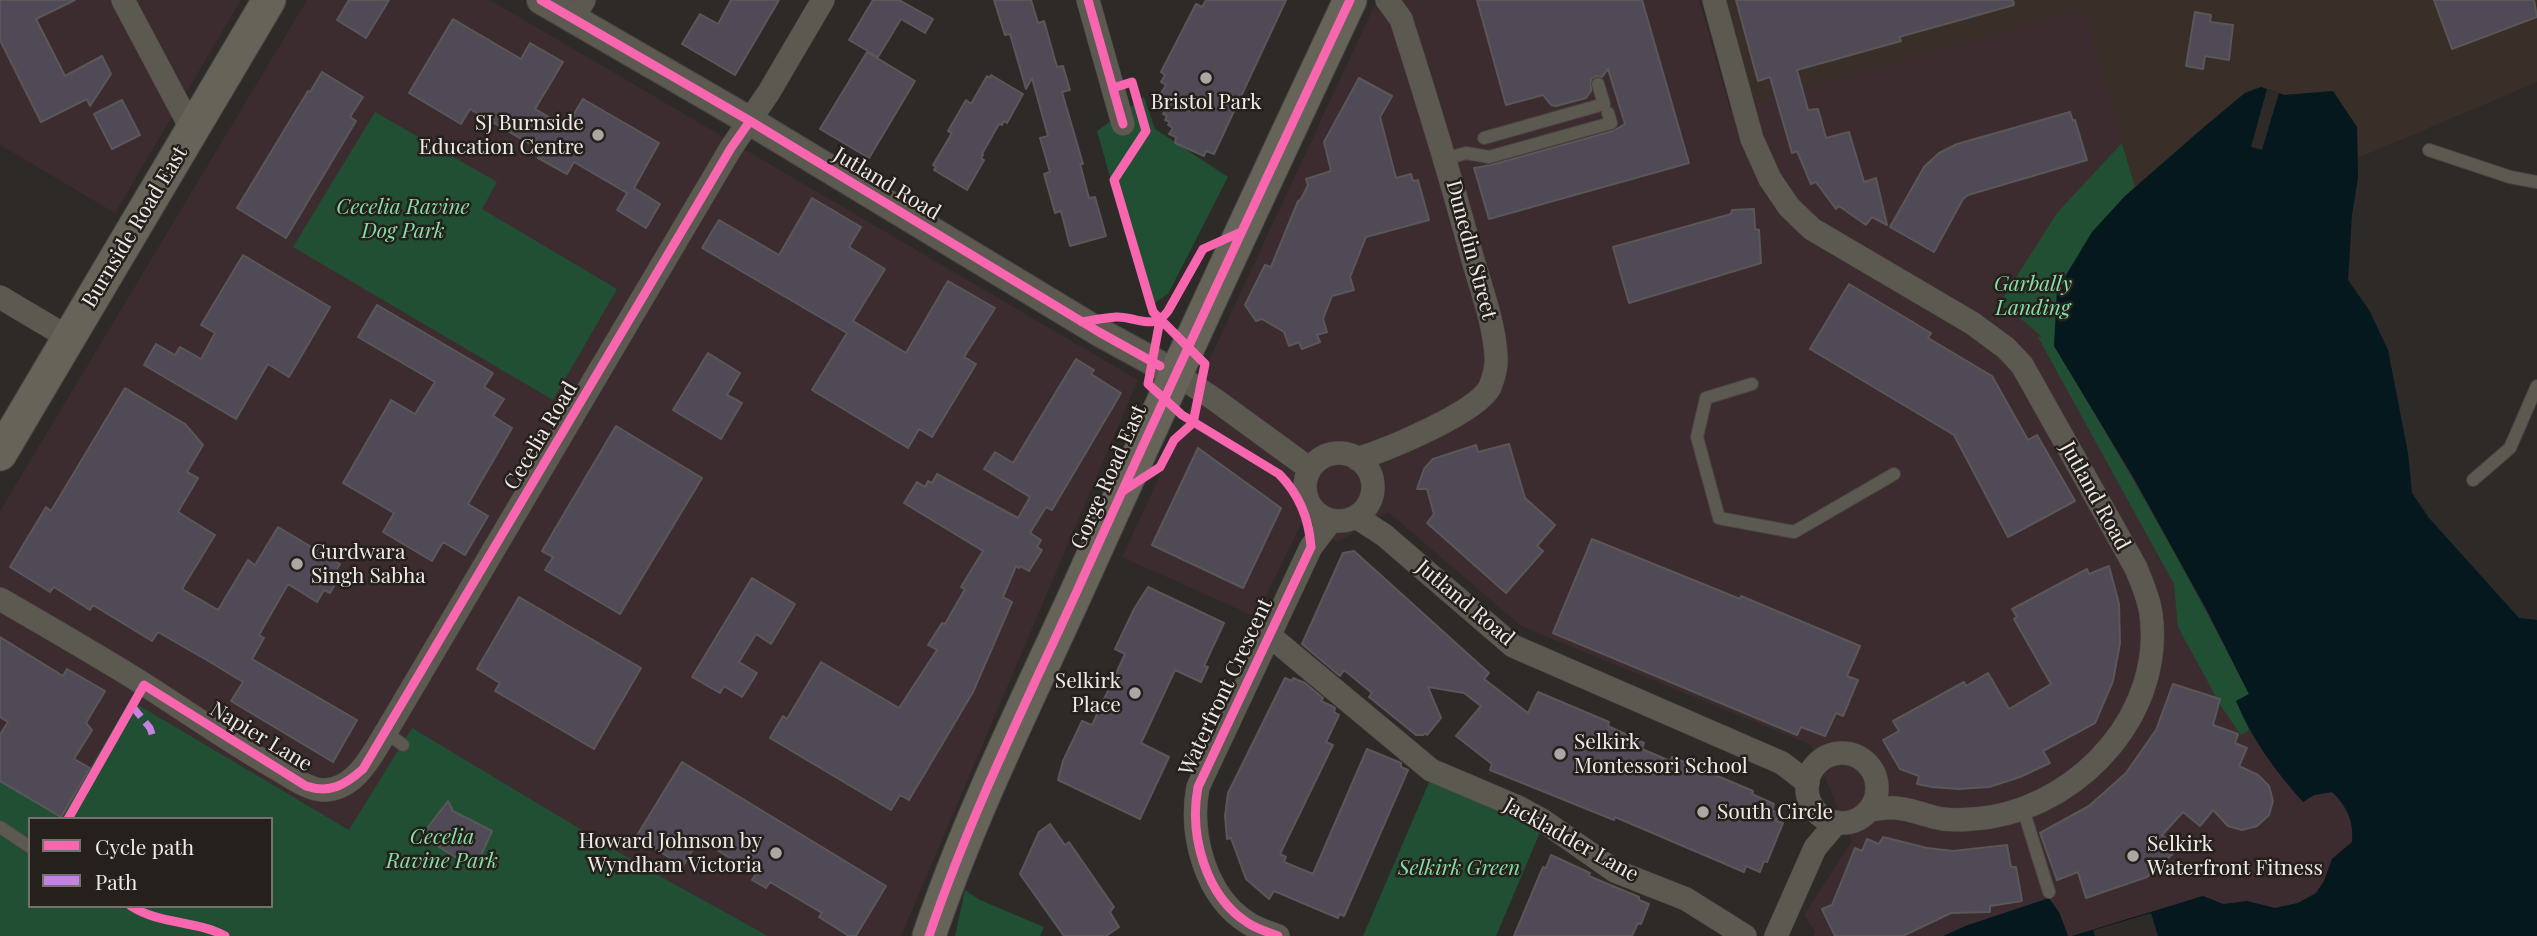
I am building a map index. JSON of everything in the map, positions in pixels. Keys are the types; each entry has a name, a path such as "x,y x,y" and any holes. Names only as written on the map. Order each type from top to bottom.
{"main road":[{"name":"Burnside Road East","path":"0,454 269,0"},
{"name":"Gorge Road East","path":"929,936 976,814 1350,0"}],"street":[{"path":"123,0 192,130"},
{"name":"Jutland Road","path":"541,0 578,9 750,121 1099,332 1176,374 1310,469"},
{"name":"Cecelia Road","path":"363,769 394,738 731,148 824,0"},
{"path":"1088,0 1123,124"},
{"name":"Dunedin Street","path":"1363,466 1385,450 1475,404 1489,390 1497,357 1456,156 1401,19 1387,0"},
{"name":"Jutland Road","path":"1714,0 1752,139 1776,188 1789,207 1812,229 1989,334 2022,365 2136,568 2151,613 2150,657 2141,695 2119,736 2091,768 2056,792 2023,809 1991,817 1968,819 1944,819 1873,801"},
{"path":"0,297 69,338"},
{"path":"1348,454 1363,466 1373,483 1372,494 1362,511 1340,522 1331,521 1315,512 1308,501 1305,487 1310,469 1319,460 1328,455 1348,454"},
{"name":"Jutland Road","path":"1362,511 1384,535 1513,646 1812,774"},
{"name":"Waterfront Crescent","path":"1278,936 1248,924 1227,906 1214,886 1200,851 1195,824 1195,802 1198,787 1311,547 1331,521"},
{"name":"Napier Lane","path":"0,599 135,679 306,786 319,790 332,789 347,783 363,769"},
{"name":"Jackladder Lane","path":"1270,636 1431,770 1518,807 1542,820 1615,871 1686,899 1745,936"},
{"path":"1846,753 1857,756 1873,771 1873,801 1855,820 1828,818 1809,799 1812,774 1824,758 1846,753"},
{"path":"1776,936 1828,818"}],"lane":[{"path":"1484,138 1604,104 1598,84"},
{"path":"1456,156 1489,157 1587,130 1611,123 1608,113"},
{"path":"2429,150 2510,177 2537,182"},
{"path":"1752,384 1706,398 1697,437 1719,518 1794,532 1894,474"},
{"path":"2473,480 2510,448 2537,386"},
{"path":"2023,809 2049,892"},
{"path":"0,827 28,846"}],"shaded area":[{"path":"0,0 241,0 115,213 0,145"},
{"path":"307,0 490,0 1138,380 901,936 768,936 640,865 349,830 130,700 64,813 0,774 0,511"},
{"path":"1377,0 1699,0 1730,109 2083,8 2135,187 2124,197 2249,730 2264,753 2314,795 2332,792 2341,800 2354,825 2352,842 2332,859 2324,881 2316,893 2298,903 2275,908 2247,901 2223,904 2203,896 2073,936 2068,936 2059,912 1968,925 1943,936 1813,936 1815,931 1804,915 1852,841 1811,745 1521,626 1388,512 1338,542 1301,524 1256,617 1122,557 1211,356"},
{"path":"1726,0 2537,0 2537,82 2358,158 2357,127 2333,91 2284,95 2261,87 2244,93 2135,187 2083,9 1754,102"}],"green space":[{"path":"1144,97 1155,129 1228,177 1168,294 1147,308 1097,131"},
{"name":"Cecelia Ravine Dog Park","path":"375,112 497,182 482,209 617,289 553,400 293,247"},
{"path":"2122,143 2135,187 2124,197 2054,346 2155,518 2249,694 2237,701 2249,730 2241,735 2221,706 2178,627 2174,584 2038,337 2042,337 1999,304 2057,213"},
{"name":"Cecelia Ravine Park","path":"130,700 349,830 412,728 640,865 768,936 0,936 0,774 64,812"},
{"name":"Selkirk Green","path":"1430,780 1541,830 1496,936 1363,936"},
{"path":"965,890 980,900 1044,927 1040,936 955,936"}],"water":[{"path":"2261,87 2284,95 2333,91 2357,127 2358,178 2352,215 2348,280 2369,310 2388,350 2408,453 2412,493 2429,518 2519,618 2537,620 2537,936 2072,936 2203,896 2223,904 2247,901 2275,908 2298,903 2316,893 2324,881 2332,859 2352,842 2351,821 2337,797 2332,792 2314,795 2303,802 2257,741 2236,701 2249,694 2206,609 2133,477 2054,346 2057,290 2092,232 2124,197 2204,127 2245,93"},
{"path":"2049,898 2059,912 2068,936 1943,936 1968,925"}],"pier":[{"path":"2267,89 2279,93 2262,150 2251,147"},
{"path":"2151,913 2158,936 2095,936 2093,930"}],"building":[{"path":"0,0 75,0 36,19 65,76 102,56 111,74 90,106 87,99 41,122 0,40"},
{"path":"349,0 389,0 366,38 337,20"},
{"path":"731,0 779,0 735,75 682,44 700,14 718,24"},
{"path":"873,0 899,0 933,19 925,33 901,19 878,57 849,40"},
{"path":"994,0 1031,0 1038,23 1044,21 1057,67 1063,66 1070,90 1062,92 1083,164 1080,164 1089,198 1095,197 1106,236 1070,246 1061,211 1055,213 1044,174 1050,172 1040,138 1048,136 1032,78 1026,89 1010,34 1005,35"},
{"name":"Bristol Park","path":"1206,0 1286,0 1214,154 1206,151 1204,156 1175,143 1176,137 1169,134 1173,128 1168,125 1170,122 1165,120 1167,116 1163,114 1166,108 1160,105 1163,99 1159,97 1166,85 1161,82 1165,75 1161,72 1196,4 1202,7"},
{"path":"1477,0 1642,0 1689,163 1489,219 1474,168 1613,131 1625,124 1608,69 1602,77 1591,79 1591,91 1586,98 1556,106 1551,105 1543,95 1506,105"},
{"path":"1736,0 2013,0 2014,5 1899,37 1901,41 1797,70 1808,110 1818,109 1826,138 1849,132 1864,182 1876,178 1887,225 1872,217 1866,225 1839,206 1836,209 1816,182 1811,184 1797,151 1792,153 1770,77 1758,81"},
{"path":"2434,0 2534,0 2537,17 2452,49"},
{"path":"2195,12 2211,15 2210,22 2233,25 2229,60 2205,56 2203,69 2186,66"},
{"path":"453,19 521,59 530,43 563,62 535,109 566,127 583,99 659,143 634,188 660,204 646,228 617,210 627,193 574,162 567,174 538,158 542,151 470,109 461,124 409,93"},
{"path":"867,52 915,81 869,158 820,129"},
{"path":"322,72 363,97 350,117 356,121 286,238 237,208"},
{"path":"991,75 1023,94 1007,123 1004,121 1002,125 999,124 982,154 981,158 984,160 967,190 934,170 936,167 933,165 952,133 948,131 966,100 971,104 987,76 990,78"},
{"path":"1359,78 1392,96 1380,117 1396,178 1411,174 1413,181 1418,180 1429,220 1366,237 1350,277 1354,290 1332,296 1323,319 1327,332 1317,335 1320,342 1302,349 1299,342 1289,346 1284,332 1262,319 1256,321 1245,305 1265,265 1271,267 1298,201 1308,185 1306,179 1331,171 1324,142"},
{"path":"122,100 140,135 112,149 94,114"},
{"name":"Garbally Landing","path":"2070,112 2087,160 1968,195 1963,199 1934,252 1890,227 1924,167 1939,153 1957,144"},
{"path":"812,198 861,227 849,247 885,269 853,321 906,353 948,281 995,308 964,357 976,364 932,437 919,429 908,448 812,390 847,333 702,248 719,220 779,255"},
{"path":"1754,209 1755,229 1759,230 1761,263 1629,303 1613,247 1731,214 1732,210"},
{"path":"243,255 330,307 289,377 268,364 236,419 144,365 156,344 175,355 180,347 201,359 215,333 201,325"},
{"path":"1849,284 1931,333 1928,338 1992,376 2028,440 2037,435 2075,501 2008,537 1954,435 1810,349"},
{"path":"377,305 493,373 484,387 504,399 493,416 512,428 468,504 488,516 465,555 443,542 432,561 383,532 394,513 343,483 391,400 415,414 435,382 358,337"},
{"path":"708,353 740,373 727,395 742,403 721,439 673,410"},
{"path":"1076,359 1094,370 1091,374 1121,393 1052,510 1046,507 1030,533 1041,540 1037,547 1042,550 1029,571 1016,566 1003,597 1012,602 973,692 909,800 900,795 891,810 770,738 783,716 787,719 821,662 899,708 937,650 928,645 942,623 945,624 965,589 961,587 983,551 904,503 917,482 925,487 928,481 932,483 937,474 1018,518 1030,497 984,469 995,452 1013,463"},
{"path":"125,388 185,424 203,445 187,472 198,478 178,512 215,535 182,589 218,610 248,560 255,565 278,527 340,564 333,576 338,579 330,593 324,590 317,602 288,584 259,635 264,638 252,659 357,720 333,762 231,701 243,682 205,659 158,632 152,641 93,605 90,610 54,587 50,592 10,567 46,507 51,511"},
{"path":"616,426 702,478 620,614 545,570 553,557 542,551"},
{"path":"1509,444 1525,498 1555,525 1537,546 1543,551 1506,593 1427,523 1434,514 1427,489 1417,489 1424,469 1433,459 1476,445 1478,452"},
{"path":"1198,448 1281,508 1243,588 1152,545"},
{"path":"1592,539 1740,599 1741,596 1860,646 1847,676 1858,680 1843,716 1836,713 1825,736 1801,727 1797,735 1553,633"},
{"path":"1354,551 1489,673 1484,679 1528,713 1538,692 1609,722 1608,726 1644,743 1642,749 1670,761 1672,757 1701,769 1753,791 1752,794 1774,804 1772,810 1779,814 1776,821 1783,823 1760,872 1746,866 1744,872 1615,817 1614,820 1490,770 1492,764 1456,736 1481,706 1464,693 1428,687 1441,718 1427,735 1416,735 1369,697 1372,693 1344,670 1340,676 1302,644 1343,553"},
{"path":"2109,566 2119,604 2120,643 2113,681 2095,723 2043,751 2050,763 1989,787 1958,789 1917,784 1919,776 1900,769 1883,740 1899,731 1893,721 1964,682 1966,686 1988,673 2009,709 2051,684 2014,619 2017,617 2012,609 2087,569 2089,574"},
{"path":"752,578 795,604 771,644 756,634 739,662 757,673 742,697 724,686 720,693 692,677"},
{"name":"Selkirk Place","path":"1148,587 1224,623 1204,666 1208,667 1201,682 1175,670 1141,743 1169,757 1140,819 1058,780 1063,761 1082,721 1092,725 1125,654 1115,649"},
{"path":"519,597 641,668 594,749 495,691 500,683 477,669"},
{"path":"0,637 63,676 67,669 105,691 86,723 92,730 74,759 90,768 61,817 0,781 0,735 8,722 0,717"},
{"path":"1285,678 1305,683 1323,698 1321,701 1335,708 1334,712 1339,715 1326,742 1333,745 1280,854 1286,857 1284,862 1313,874 1367,749 1401,763 1401,767 1408,770 1344,916 1339,914 1338,918 1274,891 1269,899 1246,879 1231,838 1227,839 1225,816 1228,793"},
{"path":"2173,684 2220,699 2213,725 2238,734 2235,743 2247,748 2239,766 2258,775 2269,786 2273,801 2269,815 2257,826 2242,830 2228,826 2213,810 2200,826 2183,812 2162,835 2177,850 2147,877 2086,898 2078,872 2057,880 2040,833 2089,806 2126,773 2156,730"},
{"name":"Howard Johnson by Wyndham Victoria","path":"682,762 886,886 856,936 849,936 819,917 822,913 770,882 766,888 752,880 756,874 699,839 683,866 636,837"},
{"path":"448,801 453,811 492,831 475,869 421,836"},
{"path":"1050,824 1065,845 1069,842 1114,907 1110,912 1119,927 1106,936 1064,936 1020,874 1039,832"},
{"path":"1883,837 1927,848 1953,851 2007,845 2011,867 2016,867 2022,901 1990,906 1990,912 1951,913 1903,936 1835,936 1822,909 1832,905 1855,848 1862,851 1867,839 1879,844"},
{"path":"1551,855 1649,904 1641,924 1638,923 1632,936 1514,936 1543,867 1546,868"}],"marked path":[{"path":"132,706 150,728 154,740"}],"cycle path":[{"path":"541,0 750,121 1099,332 1160,366"},
{"path":"1088,0 1123,124"},
{"path":"929,936 998,762 1350,0"},
{"path":"1113,88 1132,82 1146,131 1114,180 1153,312 1205,364 1193,423 1174,440 1160,467 1123,491"},
{"path":"69,817 144,685 306,786 322,789 337,786 363,769 731,148 750,121"},
{"path":"1082,322 1116,317 1144,322 1156,321 1168,311 1203,249 1241,232"},
{"path":"1160,320 1148,384 1182,415 1279,474 1297,498 1308,526 1311,547 1198,787 1196,805 1199,844 1211,880 1221,897 1248,923 1278,936"},
{"path":"135,908 225,936"}],"place":[{"name":"Bristol Park","path":"1206,78"},
{"name":"SJ Burnside Education Centre","path":"598,135"},
{"name":"Gurdwara Singh Sabha","path":"297,564"},
{"name":"Selkirk Place","path":"1135,693"},
{"name":"Selkirk Montessori School","path":"1560,754"},
{"name":"South Circle","path":"1703,812"},
{"name":"Howard Johnson by Wyndham Victoria","path":"776,853"},
{"name":"Selkirk Waterfront Fitness","path":"2133,856"}]}
